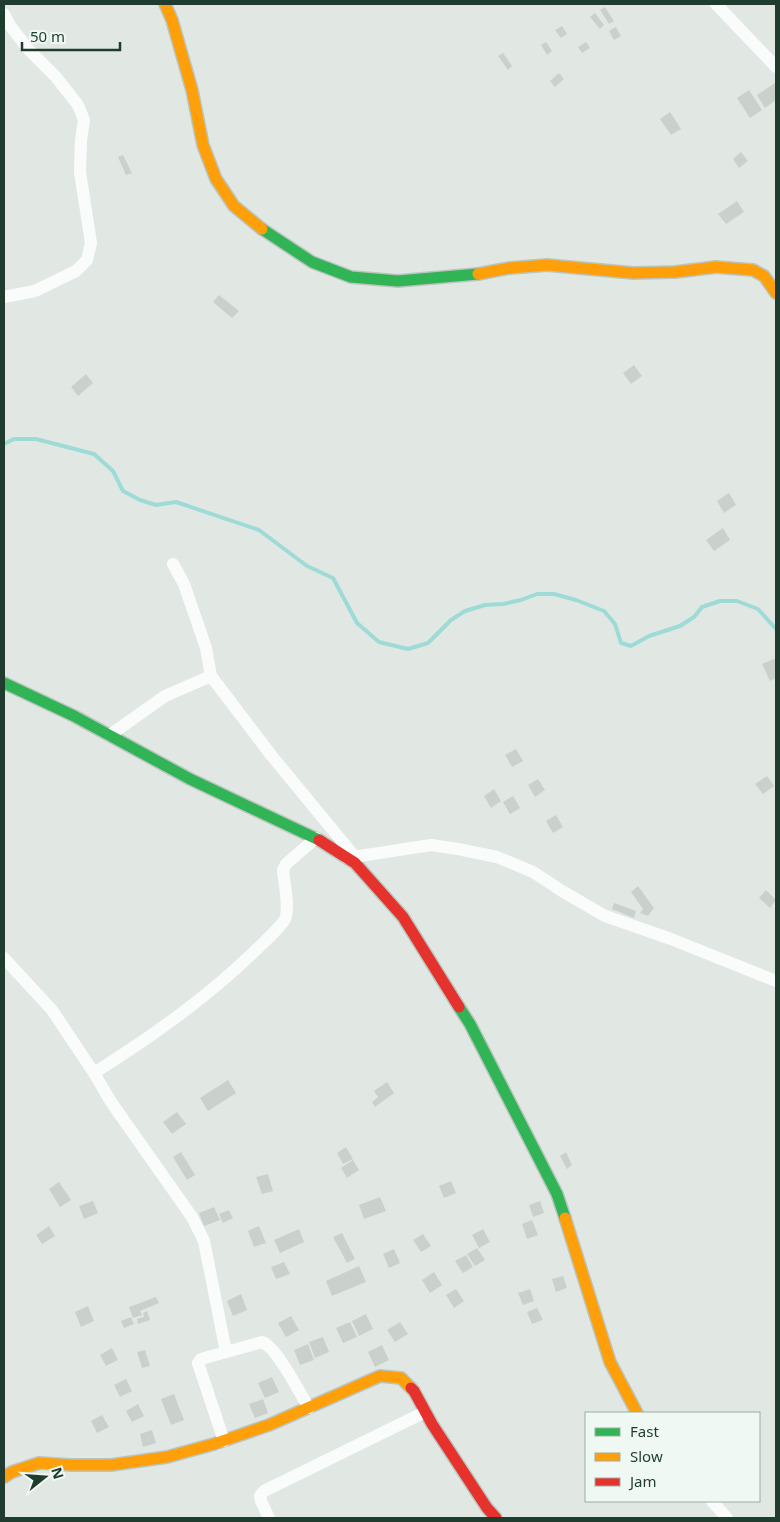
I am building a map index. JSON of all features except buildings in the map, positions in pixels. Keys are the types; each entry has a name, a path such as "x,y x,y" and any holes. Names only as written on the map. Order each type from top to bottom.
{"street":[{"path":"165,4 172,20 192,90 203,145 216,179 234,206 262,229 312,262 351,277 398,281 469,276 510,268 547,265 633,273 675,272 716,267 753,270 764,276 776,293"},
{"path":"716,4 776,67"},
{"path":"4,14 11,27 29,50 56,77 78,105 84,120 80,172 91,243 87,260 76,271 35,290 4,297"},
{"path":"173,564 184,584 206,648 211,676 355,864 403,918 470,1024 557,1194 610,1362 636,1412"},
{"path":"110,735 165,696 211,676"},
{"path":"4,683 74,716 190,779 316,838 351,858 431,845 458,848 497,857 533,872 605,916 670,939 776,981"},
{"path":"94,1073 183,1014 240,965 285,920 287,911 283,870 286,864 316,838"},
{"path":"4,958 52,1010 111,1102 187,1210 204,1241 226,1352"},
{"path":"224,1441 198,1363 201,1358 262,1342 268,1344 275,1352 309,1408"},
{"path":"4,1477 12,1472 39,1463 111,1465 167,1457 224,1441 269,1425 380,1376 389,1376 400,1378 414,1390 432,1424 487,1508 496,1518"},
{"path":"269,1518 260,1496 264,1491 426,1412"},
{"path":"713,1502 727,1518"}],"waterway":[{"path":"4,444 14,439 36,439 94,454 113,471 123,491 140,500 156,505 176,502 259,530 307,566 333,578 357,623 379,642 408,649 428,643 451,620 465,611 485,605 521,600 537,594 554,594 604,611 615,624 621,643 631,646 649,636 680,626 694,617 702,607 720,601 737,601 758,609 776,629"}],"traffic: fast":[{"path":"262,229 312,262 351,277 398,281 478,274"},
{"path":"4,683 74,716 190,779 319,840"},
{"path":"459,1007 470,1024 557,1194 565,1218"}],"traffic: slow":[{"path":"165,4 172,20 192,90 203,145 216,179 234,206 262,229"},
{"path":"478,274 510,268 547,265 633,273 675,272 716,267 753,270 764,276 776,293"},
{"path":"565,1218 610,1362 636,1412"},
{"path":"4,1477 12,1472 39,1463 111,1465 167,1457 214,1444 269,1425 380,1376 401,1378 411,1388"}],"traffic: jam":[{"path":"319,840 355,863 403,917 459,1007"},
{"path":"411,1388 432,1424 487,1508 496,1518"}]}
